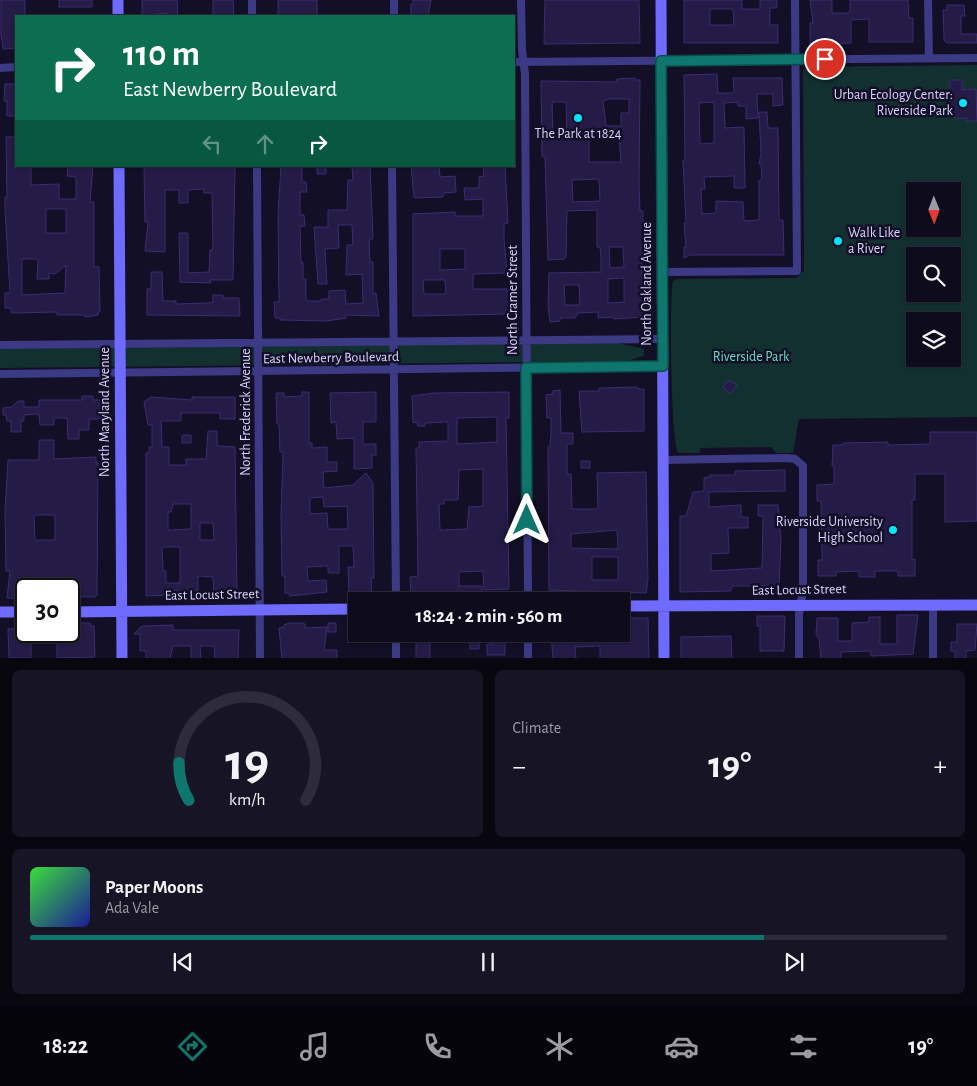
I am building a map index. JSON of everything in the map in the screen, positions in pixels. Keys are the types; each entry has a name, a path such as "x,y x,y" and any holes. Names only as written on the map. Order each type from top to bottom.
{"main road":[{"path":"118,0 118,15"},
{"name":"North Oakland Avenue","path":"661,0 664,658"},
{"name":"North Maryland Avenue","path":"119,167 122,658"},
{"name":"East Locust Street","path":"630,606 977,605"},
{"name":"East Locust Street","path":"80,612 348,609"},
{"path":"0,612 15,612"}],"street":[{"path":"252,0 252,15"},
{"path":"394,0 394,15"},
{"name":"North Cramer Street","path":"521,0 522,50 525,62 528,592"},
{"path":"662,272 797,271 794,0"},
{"path":"928,0 929,58"},
{"path":"515,62 977,58"},
{"path":"0,68 15,67"},
{"name":"North Frederick Avenue","path":"257,167 260,658"},
{"path":"392,167 396,592"},
{"name":"East Newberry Boulevard","path":"0,345 663,339"},
{"name":"East Newberry Boulevard","path":"0,374 663,366"},
{"path":"664,460 788,458 800,462 804,472 803,590 800,605 799,658"},
{"path":"932,604 933,658"},
{"path":"396,642 396,658"},
{"path":"528,642 528,658"}],"green space":[{"name":"Riverside Park","path":"977,65 977,417 799,419 793,453 776,453 771,447 700,448 700,453 678,453 674,424 671,370 673,281 678,279 796,278 804,271 803,69 808,67"},
{"path":"617,343 644,349 644,356 627,361 0,368 0,349"}],"building":[{"path":"1,0 25,0 25,15 15,15 15,48 3,49"},
{"path":"59,0 92,0 92,7 59,7"},
{"path":"142,0 177,0 178,15 167,15 167,13 142,15"},
{"path":"213,0 233,0 234,15 213,15"},
{"path":"278,0 317,0 317,15 278,15"},
{"path":"413,0 431,0 428,15 411,15 411,4 413,4"},
{"path":"545,0 639,0 640,43 544,44"},
{"path":"684,0 742,0 742,9 760,9 760,0 777,0 777,8 770,8 770,25 778,25 778,43 684,43","holes":["710,9 733,9 734,25 710,25"]},
{"path":"810,0 832,0 832,13 848,13 850,11 850,0 908,0 909,18 913,18 913,42 869,42 869,19 851,20 851,43 810,44 810,23 813,23"},
{"path":"947,5 964,5 965,16 961,16 961,34 977,34 977,43 947,43 944,40 943,10 947,10"},
{"path":"717,74 718,93 734,93 733,78 782,78 783,105 773,106 773,94 757,94 758,118 746,119 746,106 738,106 738,102 724,103 725,128 744,127 745,188 734,188 734,176 704,177 705,189 701,189 702,214 716,213 716,201 743,202 744,221 759,220 759,181 762,178 761,164 759,164 761,153 759,112 767,112 768,128 778,128 779,220 783,220 784,255 690,255 684,258 684,247 686,247 684,223 686,223 683,160 685,160 684,75","holes":["714,102 714,143 700,144 699,103"]},
{"path":"635,78 635,80 640,80 639,185 640,211 643,211 643,247 641,247 643,317 614,319 614,317 598,318 598,312 578,313 575,318 560,318 560,321 550,322 548,306 549,273 601,272 601,258 600,247 597,247 597,210 567,211 566,257 564,259 548,260 545,157 542,157 541,81 616,82 617,79","holes":["609,99 629,99 629,113 621,113 621,126 606,126 603,101","552,102 566,102 567,135 553,135","589,135 619,136 621,162 589,162","599,179 600,201 573,202 572,180","609,247 623,247 624,267 610,268","624,278 624,302 608,303 608,279","564,285 579,285 580,305 565,305"]},
{"name":"Urban Ecology Center: Riverside Park","path":"950,80 962,80 962,90 976,89 977,121 967,121 967,118 954,118 954,115 950,115"},
{"path":"5,84 15,84 15,116 7,116 7,101 4,101"},
{"path":"6,137 15,137 15,167 31,167 31,185 59,184 59,199 76,199 76,177 67,176 68,167 93,167 90,202 94,202 94,267 99,267 100,312 98,312 98,315 85,317 85,315 57,315 57,312 11,313 11,308 5,308 5,293 10,293 5,197 7,197","holes":["46,209 66,209 66,233 46,233","22,259 38,259 37,279 49,279 49,273 55,274 66,265 65,293 22,295"]},
{"path":"235,167 233,280 210,280 211,283 180,282 179,233 188,233 188,273 209,272 210,250 213,250 212,193 204,193 204,189 188,190 188,203 179,203 179,190 165,190 165,252 145,251 148,222 145,222 144,168"},
{"path":"281,167 302,167 302,182 306,182 307,192 300,192 300,215 304,215 305,226 300,226 301,263 303,262 303,279 306,279 306,299 307,301 321,301 321,299 329,299 329,291 345,290 346,304 363,303 362,274 346,275 347,245 353,245 352,225 338,225 339,248 325,249 327,284 318,284 314,227 328,227 328,210 347,210 348,180 353,180 352,167 370,167 373,238 369,241 370,262 373,262 373,294 376,293 379,316 346,315 346,318 327,321 280,320 280,318 275,318 274,302 279,302 278,215"},
{"path":"317,167 326,167 326,174 317,174"},
{"path":"411,167 439,167 440,177 455,176 456,192 443,193 443,197 414,198"},
{"path":"483,167 505,167 508,223 504,224 504,239 507,273 473,274 473,289 508,289 509,314 413,316 413,214 455,212 455,216 483,216 483,199 465,200 464,188 479,188 479,177 484,176","holes":["440,249 465,249 465,269 440,270","423,280 445,280 446,294 424,294"]},
{"path":"151,272 162,272 163,301 176,301 176,304 208,303 213,302 213,295 223,295 223,298 239,298 240,316 147,315 147,289 151,289"},
{"path":"728,380 737,385 731,394 723,388"},
{"path":"637,387 637,389 644,389 644,431 582,432 579,391 599,391 599,388"},
{"path":"560,390 561,433 573,433 573,444 567,444 567,474 571,474 572,509 598,509 597,473 646,472 648,580 646,593 549,590 548,447 550,446 551,418 547,418 546,395 553,394 553,391","holes":["617,530 618,549 571,548 571,534","592,557 618,557 618,580 592,580"]},
{"path":"302,392 309,392 309,443 312,443 312,448 327,447 327,462 337,462 337,471 323,472 324,488 353,485 366,473 373,483 374,578 371,578 372,592 349,592 348,567 354,567 353,546 339,546 339,573 328,573 328,566 307,567 308,581 326,580 327,592 290,596 289,593 285,593 285,576 282,576 281,515 283,452 280,452 276,393 284,393 284,397 302,396","holes":["323,497 324,507 347,506 348,529 328,529 327,513 310,514 310,498"]},
{"path":"376,392 376,422 363,422 363,444 376,444 376,455 372,455 372,468 354,469 354,438 337,439 336,422 331,423 330,393"},
{"path":"509,392 509,418 506,418 509,589 484,590 483,571 459,572 459,586 482,586 482,592 411,592 410,577 418,576 416,448 419,448 419,442 448,441 448,422 425,423 425,426 418,426 417,422 413,423 412,396 434,393","holes":["497,417 497,442 457,444 457,418","483,469 483,506 469,507 467,529 440,530 439,504 444,504 444,500 458,500 459,470"]},
{"path":"82,396 93,396 93,400 100,400 100,419 89,419 89,430 79,430 79,439 68,439 67,418 54,418 54,425 40,425 39,414 24,415 24,421 21,421 21,432 11,432 11,421 7,421 6,415 3,415 3,408 12,407 18,401 24,401 24,407 39,407 39,400 82,400"},
{"path":"151,397 192,400 192,397 235,397 235,419 220,419 220,413 181,413 181,421 161,421 162,447 169,447 169,465 186,465 186,459 206,459 208,431 217,431 217,446 235,447 237,596 214,597 213,577 198,576 198,591 172,591 172,595 146,596 146,453 149,453 149,447 152,447 152,425 148,425 144,402","holes":["173,504 191,504 191,529 168,530 168,512 171,512","200,523 213,523 214,540 200,540","162,547 180,547 180,583 166,583 166,571 163,571"]},
{"path":"930,432 977,432 977,521 945,522 945,474 915,474 915,500 912,500 912,560 915,559 915,576 898,576 898,571 875,571 875,577 859,577 859,571 836,572 836,576 818,576 818,560 822,560 821,501 817,501 817,485 834,484 834,466 832,466 833,445 888,442 888,445 930,444"},
{"path":"182,435 191,435 191,443 182,443"},
{"path":"39,440 54,440 54,459 96,457 96,463 98,463 97,595 95,597 80,597 80,578 15,578 15,598 7,598 10,571 6,571 5,510 8,460 39,460","holes":["34,515 55,515 55,540 35,540"]},
{"path":"581,461 590,461 590,468 581,468"},
{"path":"785,470 785,491 709,492 709,507 741,505 741,517 748,517 748,528 728,528 729,553 711,554 711,571 762,568 763,516 758,516 758,505 778,505 781,541 779,586 732,586 731,591 680,592 680,516 686,516 693,492 704,491 704,478 710,477 710,475 735,475 735,471"},
{"path":"897,615 918,615 913,654 871,656 871,651 841,652 841,658 821,658 819,639 816,634 817,618 838,618 838,641 852,641 852,623 869,622 869,617 880,617 880,644 897,644"},
{"path":"757,616 785,616 784,651 760,651 760,626 757,626"},
{"path":"630,618 648,618 649,658 600,658 600,646 575,647 576,658 553,658 552,642 630,642"},
{"path":"80,623 90,623 91,626 94,626 95,657 57,658 57,643 80,643"},
{"path":"302,623 305,624 305,628 327,627 324,650 337,650 337,658 282,658 279,628 284,627 284,625"},
{"path":"328,623 336,623 336,632 328,632"},
{"path":"957,624 977,624 975,650 966,651 966,658 955,658 955,651 951,651 951,642 957,642"},
{"path":"173,625 173,630 239,630 238,658 215,658 214,646 200,646 201,658 191,658 191,646 173,646 170,658 146,658 146,651 140,651 140,634 134,634 142,626"},
{"path":"8,629 15,629 15,643 31,643 31,658 9,658"},
{"path":"731,636 732,658 681,658 681,637"},
{"path":"416,642 430,642 430,658 416,658"},
{"path":"470,642 479,642 479,649 470,649"},
{"path":"493,642 505,642 505,655 487,655 487,644 493,644"}],"place":[{"name":"Urban Ecology Center: Riverside Park","path":"963,103"},
{"name":"The Park at 1824","path":"578,118"},
{"name":"Walk Like a River","path":"838,241"},
{"name":"Riverside University High School","path":"893,530"}],"route":[{"path":"527,520 526,368 663,366 661,61 825,59"}]}
